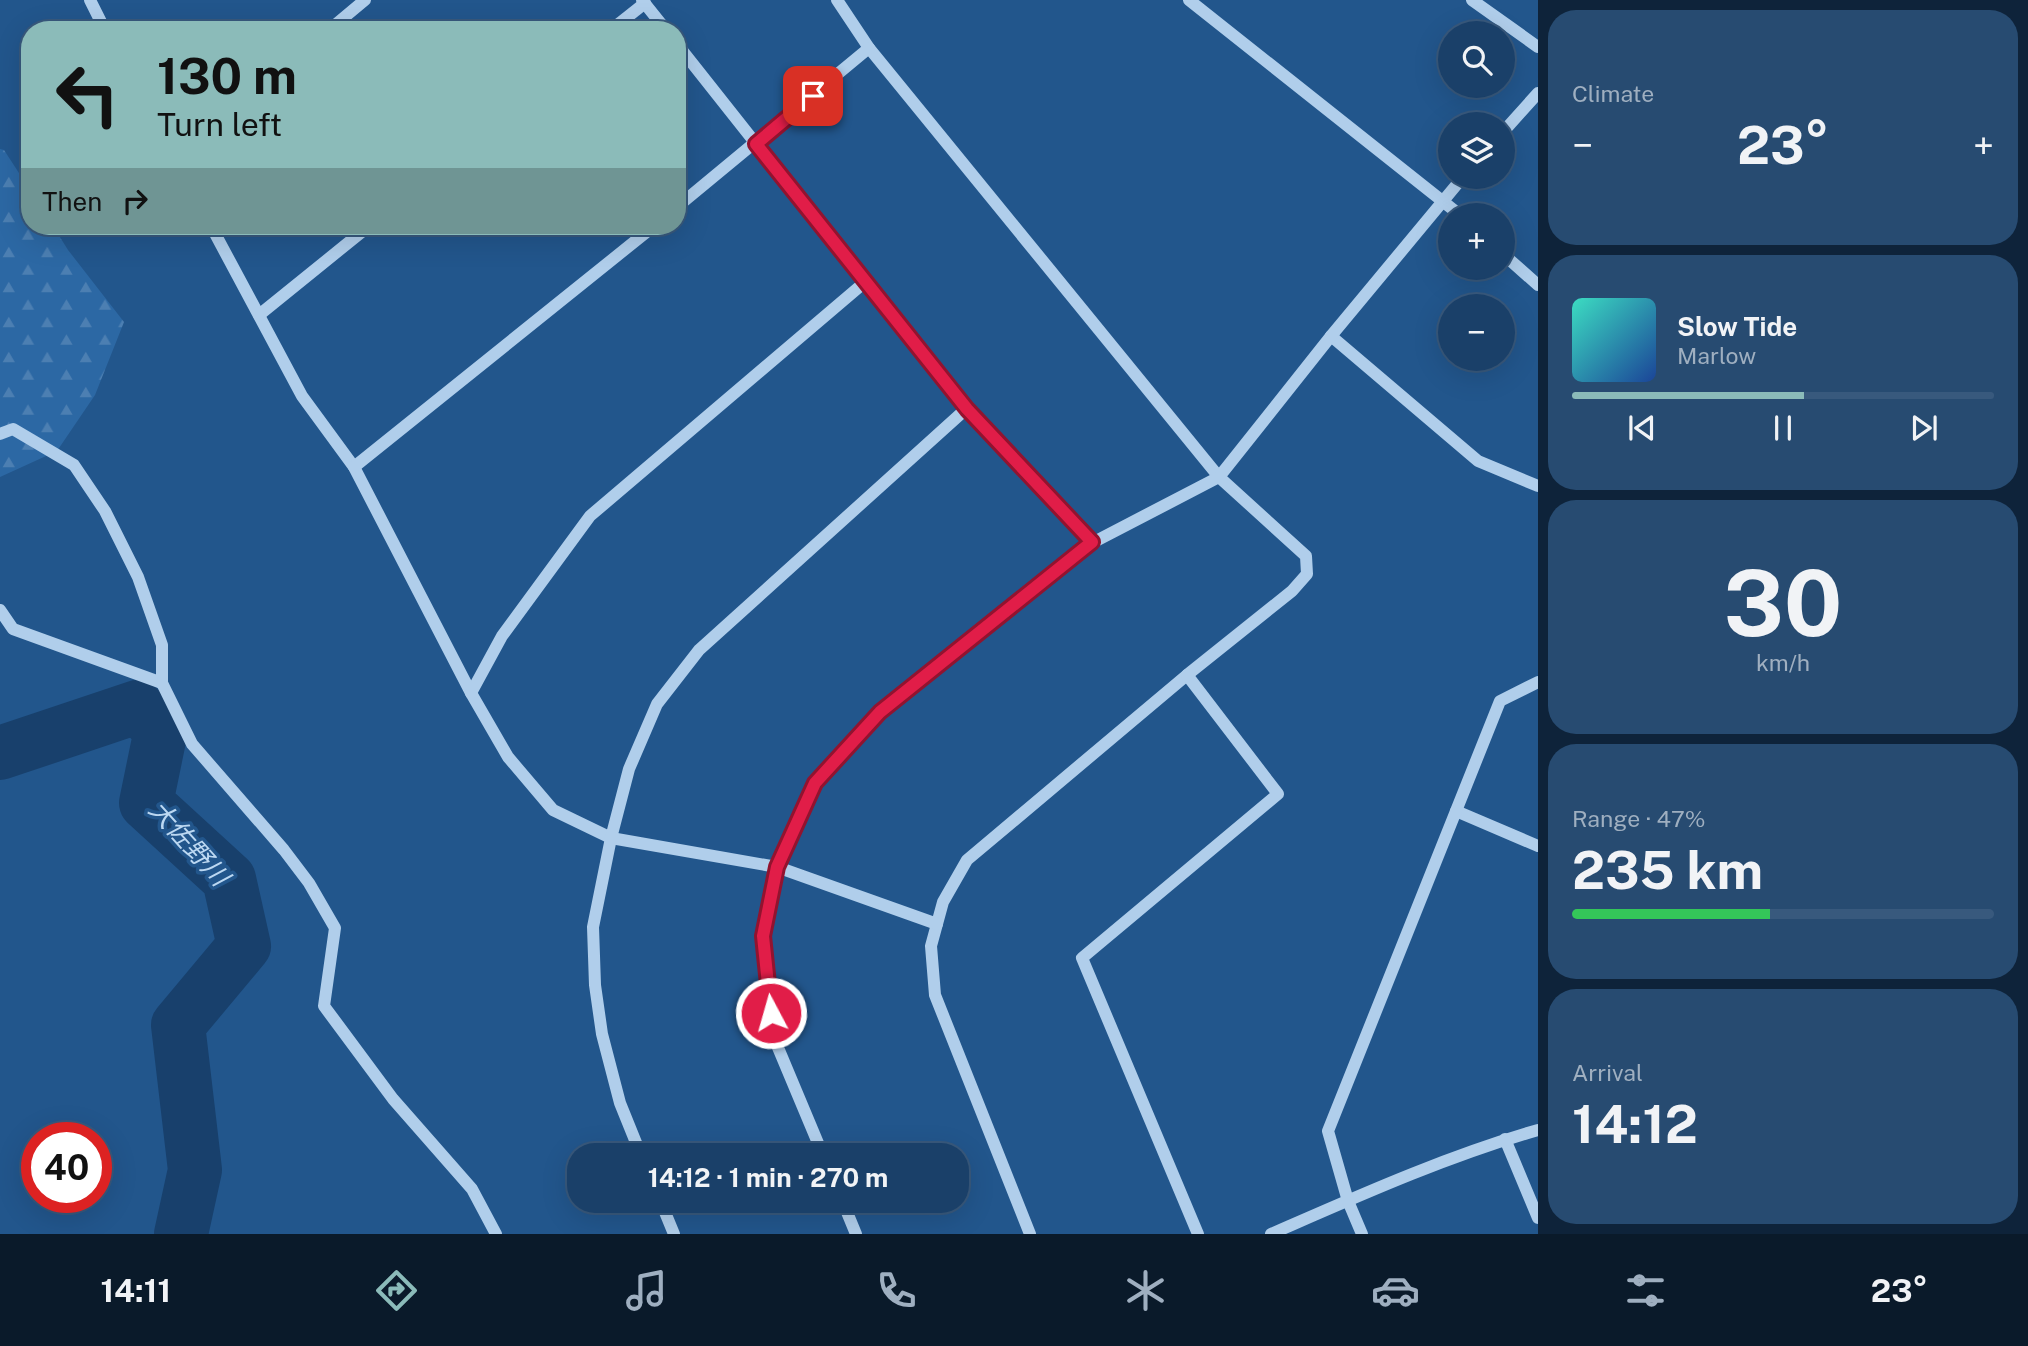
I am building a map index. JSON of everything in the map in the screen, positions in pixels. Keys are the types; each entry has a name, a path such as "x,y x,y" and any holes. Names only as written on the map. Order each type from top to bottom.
{"street":[{"path":"90,0 101,21"},
{"path":"340,21 365,0"},
{"path":"837,0 869,48 1219,477 1306,556 1307,574 1292,591 1187,675 967,860 943,902 931,946 935,995 1030,1234"},
{"path":"1189,0 1446,203"},
{"path":"1472,0 1538,47"},
{"path":"621,21 644,1 659,21"},
{"path":"686,200 869,48"},
{"path":"686,55 967,409 1092,542"},
{"path":"1515,119 1538,93"},
{"path":"817,1143 774,1038 763,936 777,867 815,783 880,712 1092,542 1219,477 1453,189"},
{"path":"216,235 302,396 354,467 471,693 508,757 553,810 611,838 777,867 937,924"},
{"path":"259,315 358,235"},
{"path":"354,467 643,235"},
{"path":"1515,265 1538,285"},
{"path":"471,693 502,636 590,516 865,282"},
{"path":"1331,336 1478,461 1538,486"},
{"path":"636,1143 620,1103 603,1034 595,985 593,928 611,838 629,769 657,704 699,650 967,409"},
{"path":"0,434 13,429 74,465 106,512 138,577 162,645 162,683 192,744 284,850 309,883 335,929 324,1006 393,1099 472,1189 496,1234"},
{"path":"0,610 13,629 162,683"},
{"path":"1187,675 1278,794 1082,958 1198,1234"},
{"path":"1362,1234 1348,1201 1328,1131 1500,701 1538,682"},
{"path":"1456,811 1538,846"},
{"path":"1271,1234 1505,1139 1538,1130"},
{"path":"1505,1139 1538,1218"},
{"path":"665,1213 674,1234"},
{"path":"847,1213 856,1234"}],"green space":[{"path":"0,149 4,150 21,176 21,235 59,235 124,322 95,395 57,451 0,477"}],"waterway":[{"name":"大佐野川","path":"0,753 137,707 161,730 146,803 229,879 244,946 178,1025 195,1170 181,1234"}],"route":[{"path":"771,1013 763,936 777,867 815,783 880,712 1092,542 967,409 756,144 813,96"}]}
